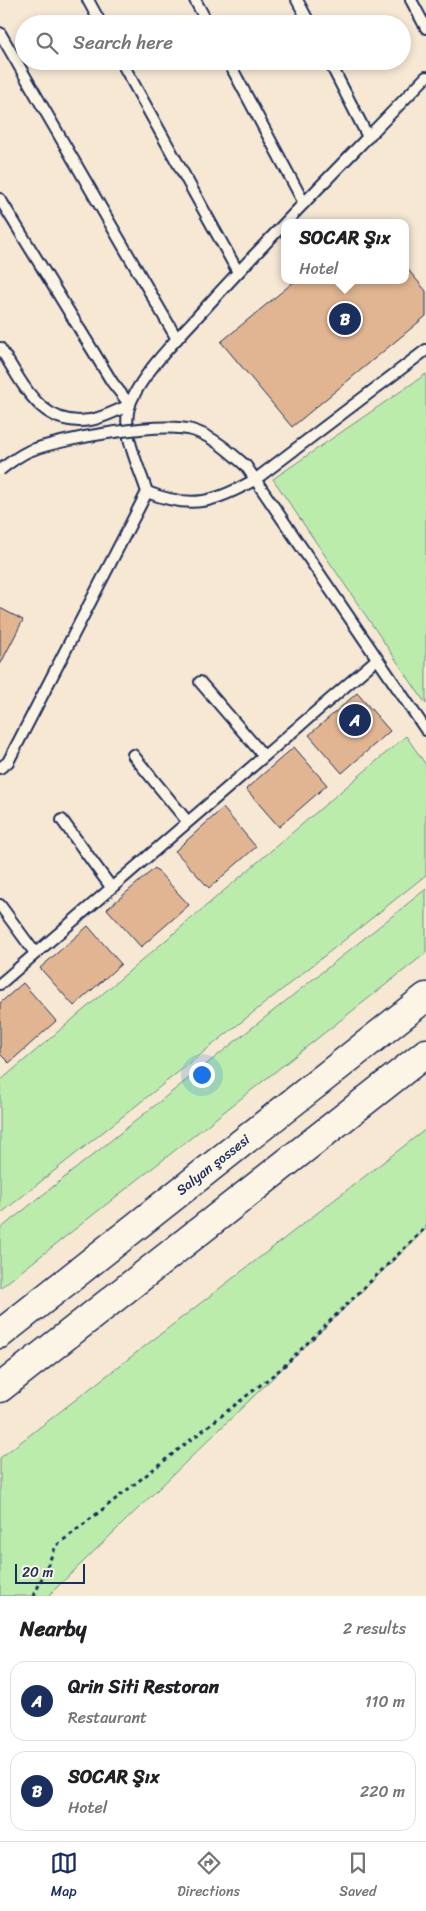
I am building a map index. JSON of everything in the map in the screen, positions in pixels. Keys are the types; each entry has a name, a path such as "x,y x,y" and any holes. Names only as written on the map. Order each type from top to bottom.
{"highway":[{"name":"Salyan şossesi","path":"0,1334 426,997"},
{"path":"0,1388 426,1053"}],"lane":[{"path":"88,0 96,15"},
{"path":"195,0 203,15"},
{"path":"297,0 305,15"},
{"path":"411,0 426,28"},
{"path":"0,33 15,59"},
{"path":"21,70 177,339"},
{"path":"126,70 238,272"},
{"path":"233,70 304,203"},
{"path":"334,70 368,137"},
{"path":"289,219 426,76"},
{"path":"0,199 112,382 130,405"},
{"path":"0,768 8,762 148,492 129,437 130,405 139,388 177,339 281,227"},
{"path":"0,348 34,400 51,415 67,421 91,420 130,405"},
{"path":"148,492 163,498 188,503 210,501 256,479 426,350"},
{"path":"0,470 15,458 30,451 102,434 160,427 194,431 222,444 246,466 256,479 426,730"},
{"path":"0,984 263,755 377,659"},
{"path":"200,682 263,755"},
{"path":"133,755 187,822"},
{"path":"62,820 111,887"},
{"path":"0,905 35,953"}],"path":[{"path":"34,1596 56,1546 282,1368 426,1227"}],"green space":[{"path":"426,374 426,704 273,479"},
{"path":"406,736 426,765 426,875 0,1214 0,1081"},
{"path":"426,889 426,953 0,1288 0,1229"},
{"path":"426,1129 426,1229 48,1596 0,1596 0,1458"}],"building":[{"path":"409,271 426,291 426,316 292,427 221,342 291,284 409,284"},
{"path":"0,608 23,620 0,665"},
{"path":"357,693 390,731 342,773 309,735"},
{"path":"294,747 327,785 279,827 246,789"},
{"path":"223,808 256,847 209,888 175,851"},
{"path":"155,868 189,905 141,947 107,909"},
{"path":"88,926 121,964 74,1006 40,968"},
{"path":"23,983 56,1021 9,1063 0,1054 0,1003"}],"place":[{"name":"SOCAR Şıx","path":"345,319"},
{"name":"Qrin Siti Restoran","path":"355,720"}]}
